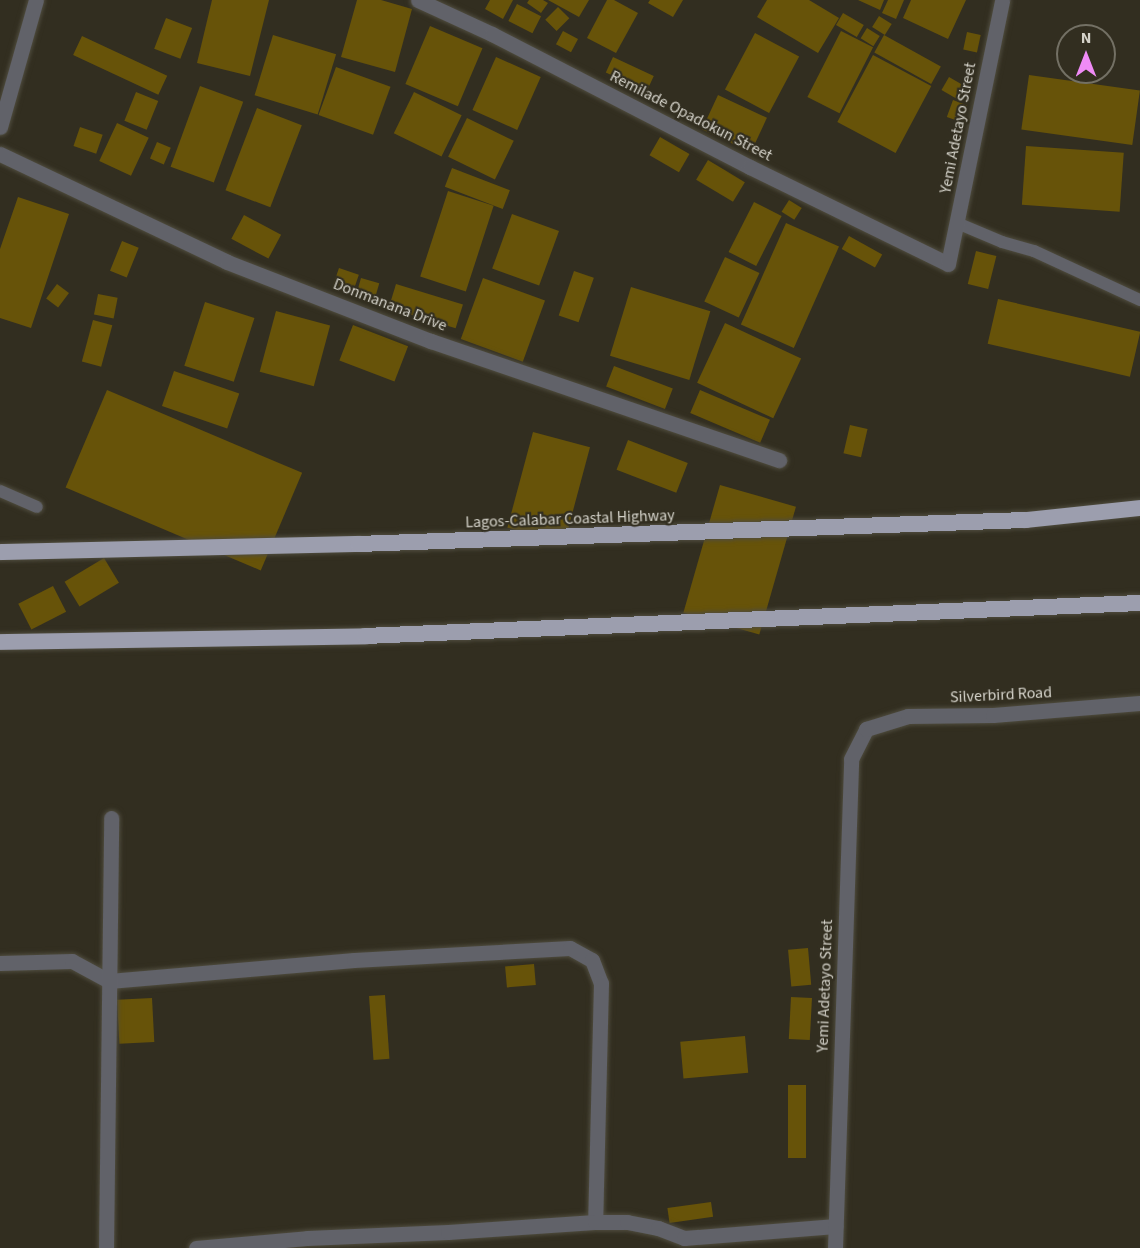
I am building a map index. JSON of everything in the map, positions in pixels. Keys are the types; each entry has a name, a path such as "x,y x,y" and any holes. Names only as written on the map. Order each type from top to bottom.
{"highway":[{"name":"Lagos-Calabar Coastal Highway","path":"0,552 358,544 1026,520 1140,508"},
{"path":"0,642 365,636 1140,603"}],"street":[{"path":"0,128 36,0"},
{"name":"Remilade Opadokun Street","path":"418,0 492,34 750,167 948,264"},
{"name":"Yemi Adetayo Street","path":"948,264 1002,0"},
{"name":"Donmanana Drive","path":"0,154 238,266 431,341 779,460"},
{"name":"Silverbird Road","path":"866,729 908,716 993,716 1140,703"},
{"name":"Yemi Adetayo Street","path":"835,1248 851,759 866,729"},
{"path":"106,1248 111,818"},
{"path":"0,963 72,961 109,981 354,960 570,948 592,960 601,983 595,1222"},
{"path":"196,1248 307,1243 595,1222 627,1222 658,1228 684,1243 836,1226"},
{"path":"447,1248 448,1232"}],"lane":[{"path":"957,223 1002,242 1034,251 1140,300"},
{"path":"0,491 37,507"}],"building":[{"path":"212,0 269,0 250,76 197,63"},
{"path":"357,0 381,0 412,9 395,72 341,57"},
{"path":"490,0 513,0 503,19 485,9"},
{"path":"529,0 543,0 548,3 541,13 527,3"},
{"path":"548,0 589,0 579,17"},
{"path":"607,0 614,0 638,13 616,53 587,38"},
{"path":"650,0 683,0 673,17 648,3"},
{"path":"767,0 809,0 839,18 818,53 757,17"},
{"path":"858,0 884,0 880,10"},
{"path":"888,0 904,0 896,19 882,13"},
{"path":"911,0 966,0 948,39 903,18"},
{"path":"517,4 541,16 532,33 508,21"},
{"path":"558,7 569,18 557,31 545,20"},
{"path":"843,13 864,25 857,37 836,25"},
{"path":"879,16 892,24 885,35 872,27"},
{"path":"166,18 192,28 180,59 154,49"},
{"path":"430,26 482,48 458,106 405,84"},
{"path":"867,28 880,36 873,46 861,38"},
{"path":"563,31 578,39 571,52 556,44"},
{"path":"841,31 873,47 839,113 807,97"},
{"path":"967,32 981,35 977,53 963,50"},
{"path":"755,33 799,56 769,113 725,90"},
{"path":"273,35 336,54 318,115 255,95"},
{"path":"884,35 941,67 931,84 874,52"},
{"path":"82,36 167,76 158,95 73,55"},
{"path":"873,55 931,86 896,153 837,122"},
{"path":"496,57 541,77 517,130 472,110"},
{"path":"613,57 654,76 647,91 606,72"},
{"path":"336,67 391,87 373,135 319,115"},
{"path":"1029,75 1056,79 1056,84 1093,84 1140,91 1132,145 1021,129"},
{"path":"949,77 968,88 961,101 942,90"},
{"path":"200,86 243,102 214,183 171,167"},
{"path":"136,92 158,101 147,130 124,121"},
{"path":"414,92 462,115 441,157 394,133"},
{"path":"718,95 767,118 751,152 702,129"},
{"path":"953,100 967,105 961,122 947,117"},
{"path":"257,108 302,125 270,207 225,190"},
{"path":"467,118 514,141 495,179 448,157"},
{"path":"117,123 149,138 131,176 99,161"},
{"path":"80,127 103,135 96,154 73,146"},
{"path":"660,137 689,154 679,172 650,155"},
{"path":"157,142 171,148 164,164 150,159"},
{"path":"1026,146 1124,153 1120,212 1022,205"},
{"path":"708,160 745,182 733,202 696,180"},
{"path":"452,168 510,190 503,209 445,187"},
{"path":"448,191 494,206 466,291 420,277"},
{"path":"18,197 69,214 31,328 0,318 0,249"},
{"path":"789,200 802,208 794,220 782,212"},
{"path":"754,202 782,216 756,266 729,252"},
{"path":"512,214 559,231 539,286 492,269"},
{"path":"244,215 281,235 268,259 231,239"},
{"path":"786,223 839,247 794,348 741,324"},
{"path":"849,236 882,254 875,268 842,249"},
{"path":"122,241 139,248 127,277 110,271"},
{"path":"976,251 996,256 988,289 968,284"},
{"path":"725,257 759,273 739,317 704,301"},
{"path":"339,268 359,275 352,295 332,288"},
{"path":"574,271 594,278 579,322 559,315"},
{"path":"361,278 379,283 374,301 356,295"},
{"path":"483,278 545,301 523,362 461,339"},
{"path":"57,284 69,293 58,307 46,298"},
{"path":"396,284 463,304 456,328 389,308"},
{"path":"631,287 710,311 689,380 610,356"},
{"path":"98,294 118,298 114,318 94,315"},
{"path":"998,299 1140,332 1130,377 988,344"},
{"path":"205,302 254,318 234,382 184,366"},
{"path":"276,311 330,325 314,386 260,372"},
{"path":"93,320 112,325 101,367 82,362"},
{"path":"725,323 801,358 773,418 697,383"},
{"path":"353,325 408,346 394,382 339,360"},
{"path":"614,366 673,389 665,409 606,387"},
{"path":"174,371 239,393 227,428 162,406"},
{"path":"107,390 302,473 261,570 66,488"},
{"path":"700,390 770,420 760,443 690,413"},
{"path":"850,425 868,429 861,457 843,453"},
{"path":"533,432 590,447 564,543 507,528"},
{"path":"628,440 688,463 676,493 617,470"},
{"path":"720,485 796,507 759,635 683,613"},
{"path":"104,558 119,583 80,607 65,582"},
{"path":"53,586 66,612 31,630 18,604"},
{"path":"808,948 811,985 791,987 788,950"},
{"path":"534,964 536,985 507,987 505,967"},
{"path":"385,995 389,1059 374,1060 369,996"},
{"path":"791,997 812,998 810,1040 789,1039"},
{"path":"152,998 154,1042 119,1044 117,1000"},
{"path":"745,1036 748,1073 683,1079 680,1042"},
{"path":"788,1085 806,1085 806,1158 788,1158"},
{"path":"711,1202 713,1217 670,1223 667,1208"}]}
